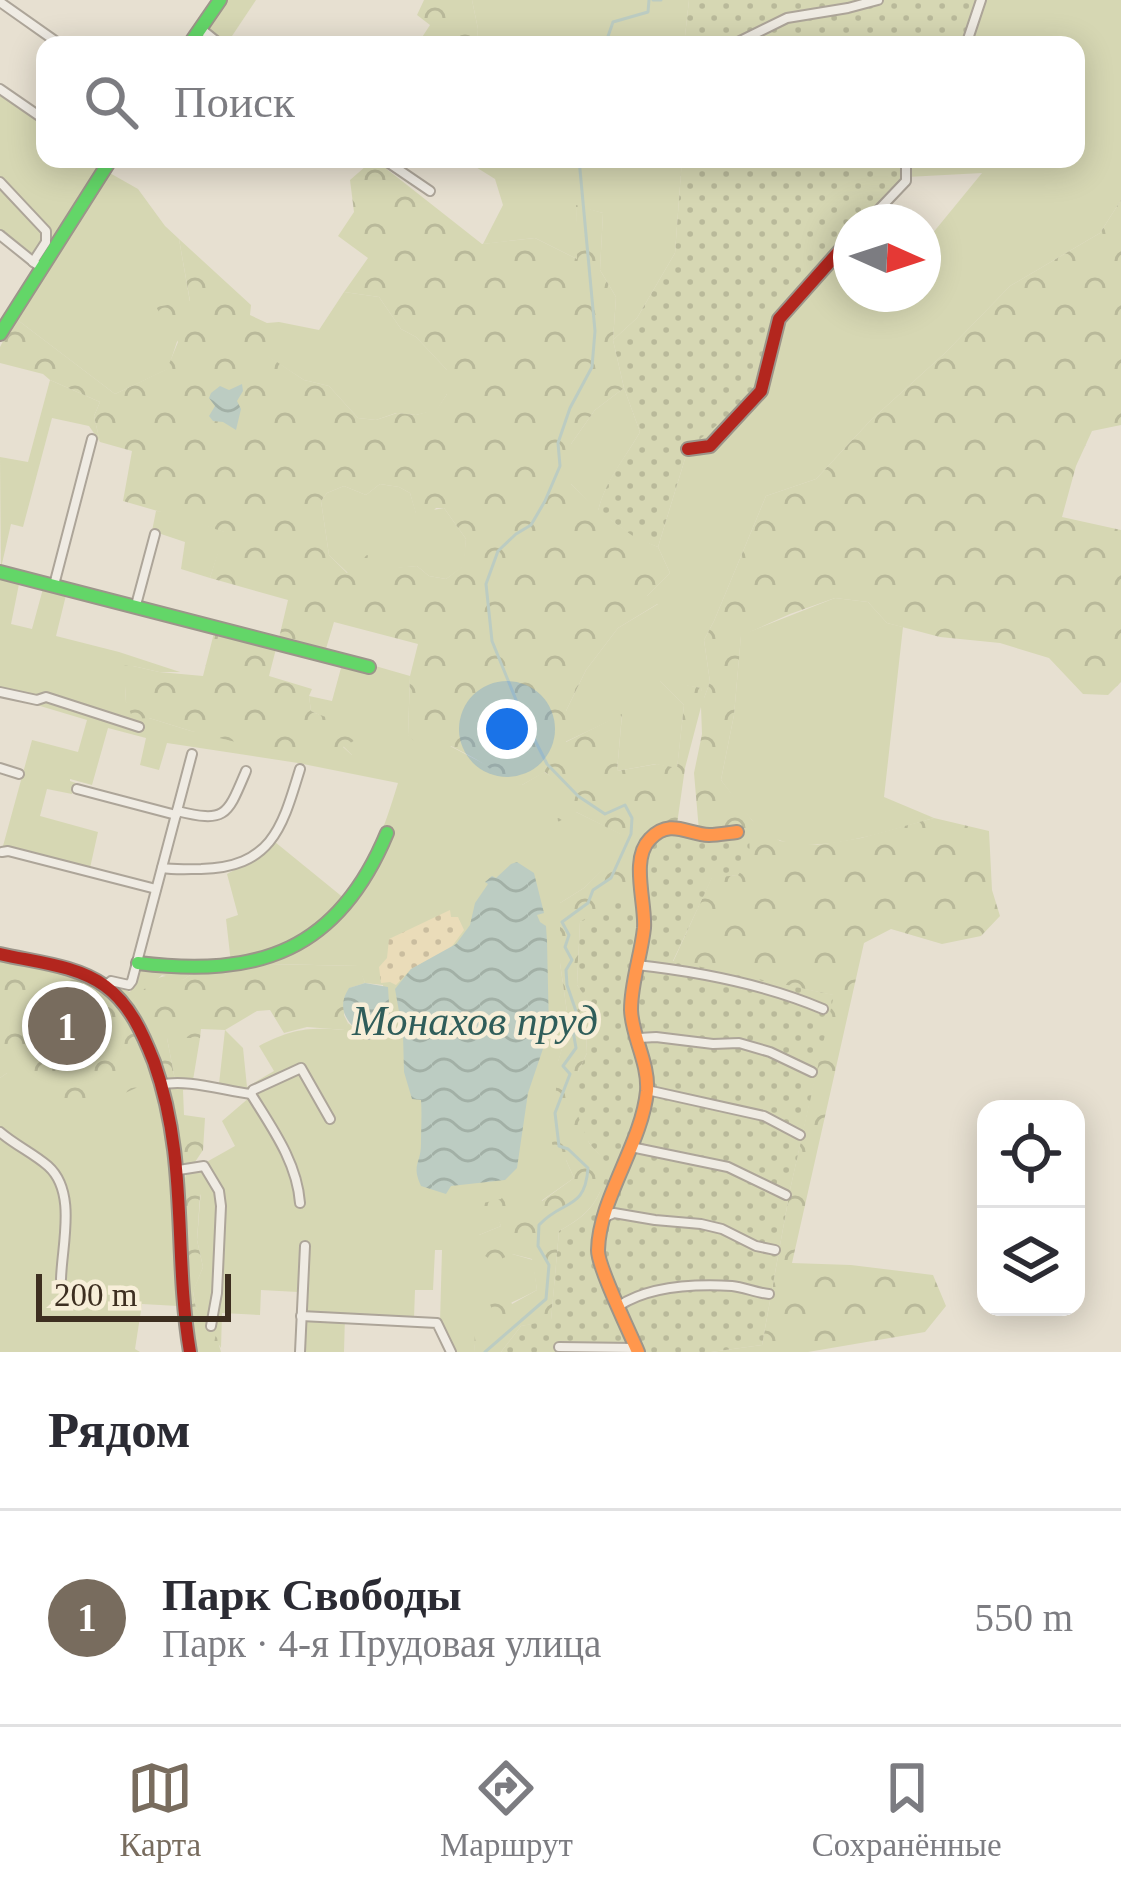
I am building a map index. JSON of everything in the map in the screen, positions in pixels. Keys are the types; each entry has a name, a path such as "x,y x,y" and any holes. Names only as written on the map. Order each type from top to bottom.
{"street":[{"path":"195,36 220,0"},
{"path":"750,36 787,17 878,0"},
{"path":"969,36 981,0"},
{"path":"0,2 48,36"},
{"path":"200,28 210,36"},
{"path":"0,89 36,114"},
{"path":"0,334 37,265 104,168"},
{"path":"396,168 430,191"},
{"path":"884,204 906,181 906,168"},
{"path":"0,182 46,231 37,265"},
{"path":"0,235 37,265"},
{"path":"688,449 710,446 761,391 779,319 833,258"},
{"path":"53,584 92,439"},
{"path":"136,605 155,534"},
{"path":"0,572 369,667"},
{"path":"0,692 38,700 46,697 140,727"},
{"path":"105,986 111,981 129,985 138,963 192,754"},
{"path":"0,768 19,774"},
{"path":"162,868 237,866 260,852 285,819 300,769"},
{"path":"77,789 211,819 225,812 246,771"},
{"path":"637,1350 597,1253 647,1090 631,1015 644,926 639,877 645,843 679,826 706,835 737,832"},
{"path":"138,963 200,969 238,965 293,950 349,904 387,833"},
{"path":"2,852 156,889"},
{"path":"0,954 105,986 122,1000 143,1034 160,1085 178,1171 182,1304 190,1352"},
{"path":"637,965 694,971 782,992 823,1009"},
{"path":"639,1038 739,1043 812,1072"},
{"path":"160,1085 178,1081 251,1094 302,1068 330,1119"},
{"path":"647,1090 764,1116 800,1135"},
{"path":"251,1094 292,1162 300,1203"},
{"path":"0,1132 47,1165 62,1191 61,1279"},
{"path":"632,1147 728,1167 786,1195"},
{"path":"178,1171 204,1166 219,1191 212,1326"},
{"path":"605,1216 614,1213 701,1224 775,1250"},
{"path":"300,1352 305,1246"},
{"path":"619,1306 639,1295 672,1288 735,1286 769,1294"},
{"path":"301,1316 437,1323 451,1352"},
{"path":"559,1347 628,1346 637,1350"}],"green space":[{"path":"225,0 256,0 232,36 200,36"},
{"path":"424,0 472,0 477,36 423,36 430,25 417,15"},
{"path":"472,0 689,0 685,36 477,36"},
{"path":"689,0 981,0 970,36 685,36"},
{"path":"981,0 1121,0 1121,200 1100,233 1010,286 816,479 766,496 704,640 710,682 703,701 701,688 660,681 684,705 677,769 656,764 617,771 622,715 565,742 566,711 586,670 618,628 658,604 646,597 670,573 658,547 688,449 779,319 833,258 833,312 941,312 941,223 982,173 907,177 906,168 1085,168 1085,36 970,36"},
{"path":"0,85 36,111 36,168 100,168 42,262 32,266 0,240"},
{"path":"364,168 385,168 482,244 535,238 577,259 576,205 603,213 600,270 616,297 613,340 624,388 595,410 571,444 571,484 611,520 658,547 670,573 647,596 659,603 618,628 586,670 566,711 566,742 622,714 617,771 657,764 677,768 684,705 658,679 701,688 704,698 710,682 704,640 766,496 816,479 1010,286 1100,233 1121,200 1121,425 1092,431 1062,517 1121,530 1121,682 1108,695 1083,694 1049,658 1000,643 940,637 887,623 868,602 835,598 741,636 734,715 721,780 752,820 780,841 817,845 934,818 989,831 992,890 1000,916 981,936 942,944 891,929 864,943 792,1263 933,1275 946,1306 925,1332 808,1352 711,1352 762,1345 833,995 673,962 712,877 738,875 699,831 694,773 702,734 701,707 677,824 652,831 639,898 580,922 577,985 589,1001 587,1053 578,1072 589,1143 610,1166 592,1205 559,1231 551,1321 521,1326 501,1352 474,1352 475,1333 492,1310 487,1295 495,1286 506,1291 512,1304 537,1290 532,1259 512,1254 494,1262 469,1245 501,1226 496,1215 474,1221 470,1206 501,1199 510,1187 532,1181 542,1201 574,1178 552,1144 558,1061 569,1026 560,963 560,903 584,888 616,856 620,834 576,812 558,822 554,779 545,772 522,785 503,784 487,766 451,746 439,759 428,754 408,735 410,676 418,644 334,622 325,652 279,638 288,600 210,578 224,532 123,501 132,451 100,442 94,416 100,402 43,374 0,363 0,347 15,318 115,394 167,369 178,342 156,307 190,301 179,239 251,305 250,315 267,323 268,356 304,380 329,386 358,418 376,420 437,409 447,394 447,370 416,337 401,329 379,297 344,292 368,258 338,236 354,212 350,180","holes":["380,484 410,493 416,514 426,519 436,508 444,508 466,539 463,566 446,579 429,576 417,566 390,568 367,555 347,573 329,555 321,501 327,493 344,486 366,495"]},
{"path":"477,168 681,168 675,253 637,318 613,340 616,297 600,270 603,213 576,206 579,260 535,238 483,244 503,205 495,179"},
{"path":"681,168 908,168 910,174 882,204 833,204 833,258 779,319 758,391 688,449 658,547 637,539 598,511 640,432 613,340 637,318 675,253"},
{"path":"108,172 138,189 179,239 190,302 168,369 115,394 15,318"},
{"path":"344,292 379,297 401,329 416,337 447,370 447,394 437,410 396,413 376,420 358,418 329,386 304,380 267,356 267,323 319,330"},
{"path":"50,380 100,402 94,416 100,442 89,426 52,418 23,527 11,524 1,568 0,457 28,462"},
{"path":"624,388 640,432 598,511 571,484 571,444 595,410"},
{"path":"380,484 410,493 416,513 444,508 466,539 464,566 446,579 429,576 417,566 348,573 329,555 321,501 344,486 366,495"},
{"path":"156,511 225,532 210,578 181,569 185,542 152,531"},
{"path":"0,574 20,579 11,624 32,629 44,585 67,591 56,636 180,672 133,666 125,686 126,702 149,718 191,731 352,755 328,719 311,711 309,696 332,701 344,657 410,676 408,735 450,746 488,766 502,780 522,785 544,772 554,778 576,812 621,834 617,856 584,888 560,903 560,963 569,1026 558,1062 566,1160 574,1178 541,1201 497,1215 501,1226 479,1235 533,1260 537,1290 487,1319 474,1352 455,1352 440,1322 442,1250 435,1250 433,1290 415,1290 414,1318 345,1315 344,1352 295,1352 298,1292 261,1290 260,1315 222,1313 221,1348 196,1308 193,1291 203,1267 197,1240 203,1164 235,1146 222,1121 250,1097 202,1090 175,1080 167,1038 200,1038 193,1080 219,1084 225,1030 243,1048 247,1087 274,1071 259,1046 281,1036 310,1029 344,1030 348,1023 369,1040 386,1033 383,985 365,983 358,966 273,964 190,975 183,980 162,975 130,1003 118,989 130,992 141,967 231,963 226,919 238,915 227,874 262,855 275,842 345,899 377,844 398,783 167,743 159,770 140,765 146,738 108,728 92,785 70,779 76,783 72,794 47,789 40,816 98,832 90,868 3,846 32,740 78,752 87,720 0,694"},
{"path":"835,598 868,602 887,623 903,627 884,797 934,818 858,838 798,844 764,831 721,780 734,715 741,635"},
{"path":"215,629 277,645 269,676 312,689 311,711 343,723 359,738 343,747 354,757 304,759 149,718 133,719 125,686 104,675 106,665 203,676"},
{"path":"749,830 750,861 738,875 712,878 673,961 834,995 790,1190 762,1345 711,1352 501,1352 521,1326 551,1320 559,1231 592,1205 609,1166 589,1143 576,1111 578,1072 587,1053 589,1002 577,985 580,922 612,904 648,900 644,862 653,842 693,831"},
{"path":"0,957 73,976 119,1005 147,1058 147,1083 83,1112 34,1082 27,1084 7,1073 0,1078"},
{"path":"267,964 359,966 365,983 350,988 345,1030 307,1027 284,1033 270,1010 257,1011 225,1030 201,1029 200,1038 167,1038 175,1080 163,1077 147,1031 130,1003 160,977 183,980 190,975"},
{"path":"149,1060 175,1173 178,1306 142,1304 135,1349 140,1352 0,1352 0,1078 7,1073"},
{"path":"167,1086 190,1088 183,1090 184,1115 205,1118 203,1150 186,1167 181,1165"},
{"path":"201,1169 206,1184 200,1196 197,1240 203,1267 193,1292 196,1308 221,1352 196,1352 186,1304 184,1181 186,1175"}],"sand":[{"path":"450,910 464,930 450,949 411,969 396,985 381,983 379,967 387,958 389,939"}],"water":[{"path":"242,384 236,430 213,421 209,416 215,406 211,393 220,386 229,390"},
{"name":"Монахов пруд","path":"517,862 534,873 544,913 537,915 546,926 549,1031 528,1093 517,1168 505,1180 451,1186 446,1194 421,1186 418,1179 421,1100 412,1099 404,1072 395,989 411,969 456,944 470,925 485,882"},
{"path":"365,983 388,987 391,1036 369,1040 346,1017 343,1004 349,988"}],"waterway":[{"path":"608,36 613,22 648,12 649,0"},
{"path":"653,0 661,0"},
{"path":"485,1352 546,1299 549,1265 538,1246 539,1225 578,1198 586,1182 588,1168 559,1146 555,1113 570,1074 563,1066 576,1048 573,1031 578,1017 567,985 566,970 572,960 562,922 611,878 631,834 632,818 625,805 605,814 578,796 547,764 492,641 486,584 498,551 531,525 545,501 560,466 558,443 570,408 592,367 595,331 580,168"}],"traffic: fast":[{"path":"195,36 220,0"},
{"path":"0,334 105,168"},
{"path":"0,572 369,667"},
{"path":"138,963 221,966 290,948 319,930 344,905 387,833"}],"traffic: slow":[{"path":"638,1352 598,1250 605,1211 637,1131 647,1091 631,1010 644,928 641,858 650,839 665,829 709,835 737,832"}],"traffic: jam":[{"path":"688,449 710,446 761,391 779,319 833,258"},
{"path":"0,954 94,979 122,1002 140,1030 154,1062 172,1135 190,1352"}],"place":[{"name":"Парк Свободы","path":"67,1026"}]}
